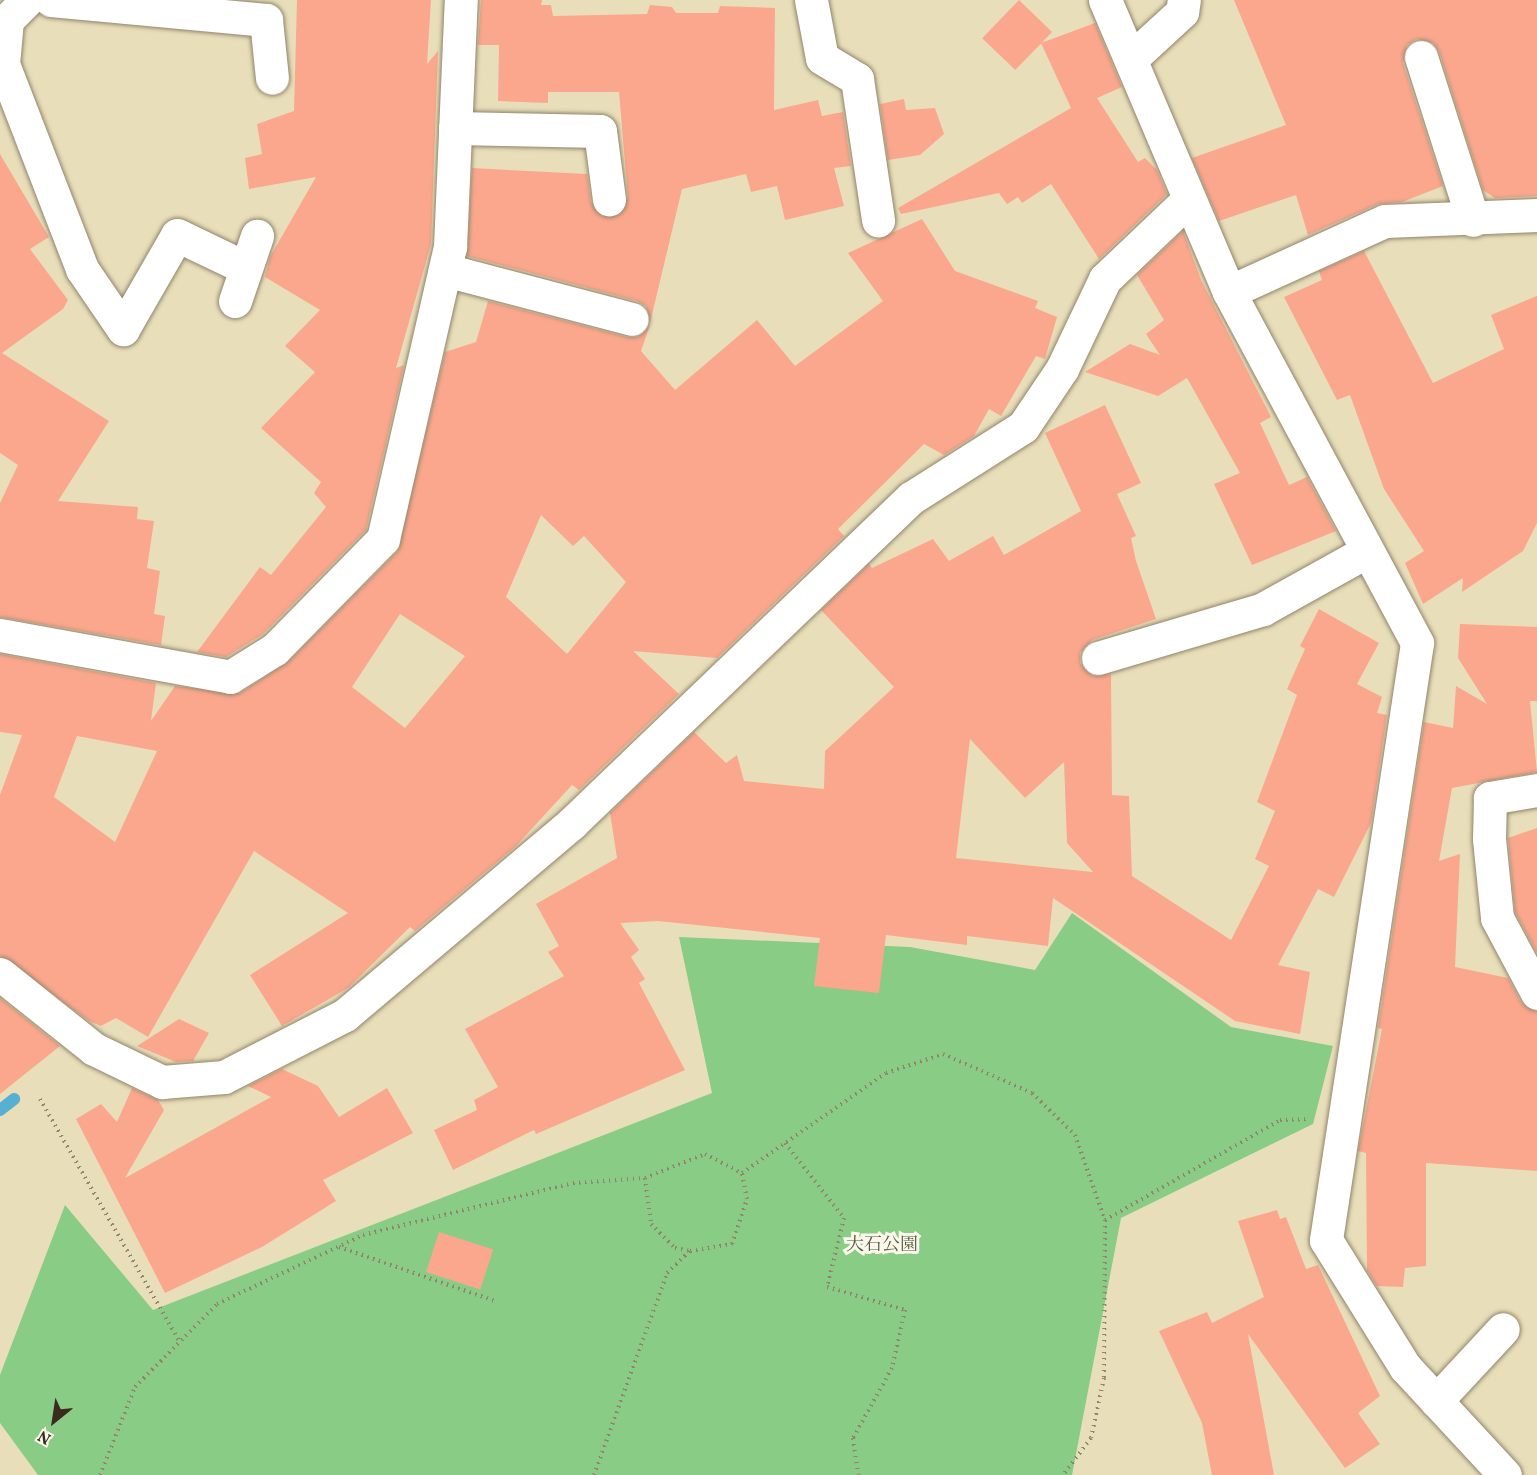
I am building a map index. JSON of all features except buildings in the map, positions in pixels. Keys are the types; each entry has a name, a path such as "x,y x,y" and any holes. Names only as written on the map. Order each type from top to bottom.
{"street":[{"path":"27,0 7,20 2,65 82,269 123,329 177,235 246,268"},
{"path":"51,0 266,20 272,78"},
{"path":"0,635 230,677 275,649 383,539 445,270 461,0"},
{"path":"811,0 822,58 857,79 878,220"},
{"path":"1105,0 1133,57 1188,200 1229,292 1417,643 1326,1240 1406,1367 1505,1475"},
{"path":"1133,57 1182,12 1184,0"},
{"path":"1421,57 1473,220"},
{"path":"455,128 600,131 609,199"},
{"path":"0,974 94,1049 162,1082 224,1077 345,1016 572,823 911,498 1023,427 1062,369 1105,279 1188,200"},
{"path":"1229,292 1385,221 1473,220 1537,214"},
{"path":"235,301 257,236"},
{"path":"445,270 632,319"},
{"path":"1098,658 1263,609 1367,550"},
{"path":"1537,790 1490,798 1489,839 1497,918 1537,993"},
{"path":"1436,1401 1503,1329"}],"path":[{"path":"742,1173 886,1073 943,1054 1032,1093 1075,1135 1105,1221 1104,1378 1091,1438 1063,1475"},
{"path":"40,1099 180,1342"},
{"path":"1105,1221 1280,1120 1344,1117"},
{"path":"785,1143 844,1218 827,1287 905,1310 892,1368 853,1438 858,1475"},
{"path":"100,1475 135,1388 217,1304 363,1235 573,1183 645,1178 705,1154 742,1173"},
{"path":"645,1178 651,1224 675,1248 690,1251 732,1244 747,1199 742,1173"},
{"path":"338,1247 495,1301"},
{"path":"594,1475 668,1274 690,1251"}],"green space":[{"name":"大石公園","path":"1072,913 1231,1027 1333,1046 1313,1124 1121,1218 1072,1475 38,1475 0,1423 0,1375 65,1205 153,1310 712,1093 679,937 910,947 1035,970"}],"waterway":[{"path":"0,1110 14,1099"}]}
